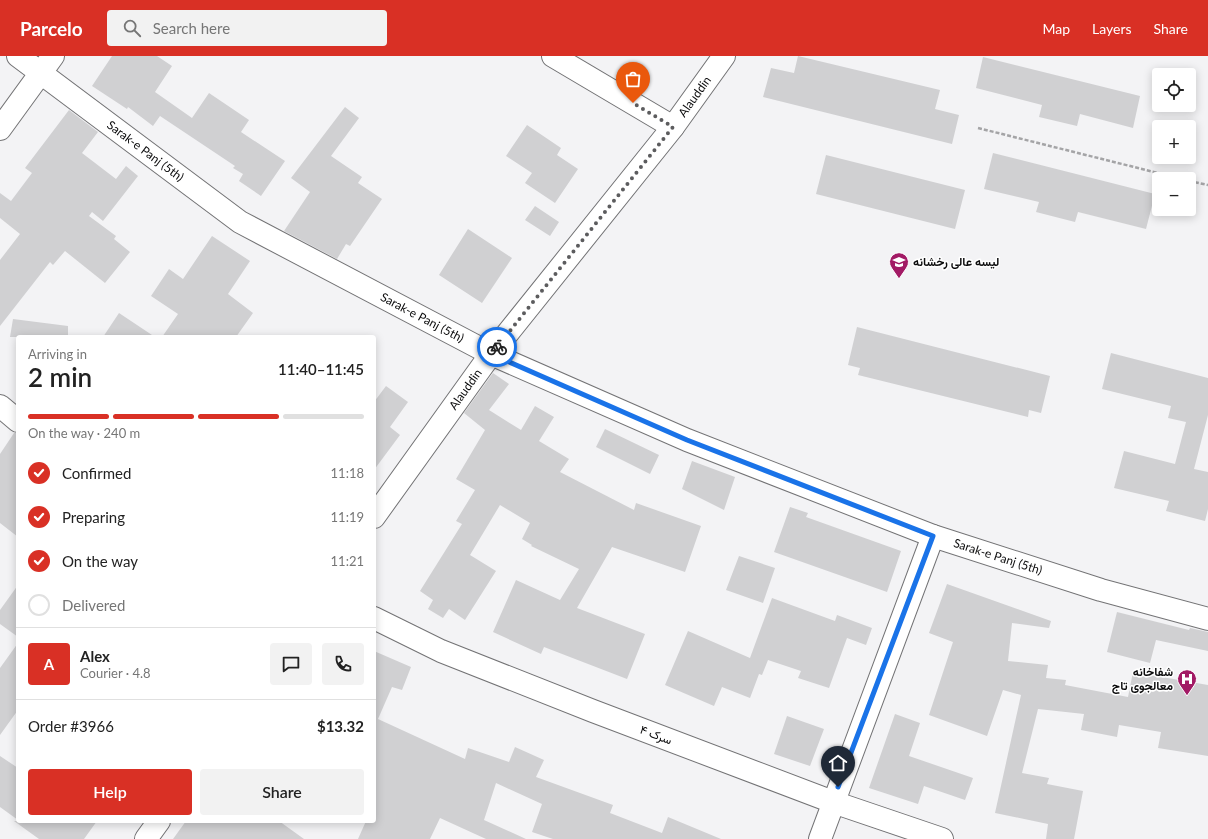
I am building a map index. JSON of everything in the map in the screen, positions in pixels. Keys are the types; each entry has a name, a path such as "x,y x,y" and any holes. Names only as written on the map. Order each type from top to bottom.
{"street":[{"name":"Sarak-e Panj (5th)","path":"18,56 240,222 491,354 687,440 933,536 1101,590 1208,619"},
{"path":"0,130 53,56"},
{"path":"553,56 673,127"},
{"name":"Alauddin","path":"376,515 491,354 673,127 724,56"},
{"path":"0,406 16,419"},
{"path":"820,839 933,536"},
{"name":"سرک ۴","path":"376,619 441,651 833,802 942,839"},
{"path":"146,839 158,823"}],"path":[{"path":"978,128 1154,172"},
{"path":"1196,183 1208,186"}],"building":[{"path":"112,56 157,56 172,66 155,92 192,118 209,93 249,120 241,132 285,161 261,196 239,181 243,174 233,168 235,166 160,116 153,126 128,107 127,109 92,86"},
{"path":"798,56 940,90 935,109 959,115 952,144 763,97 771,68 794,73"},
{"path":"983,57 1140,96 1133,128 1080,114 1077,126 1039,117 1042,105 976,88"},
{"path":"345,107 359,118 331,156 362,177 358,183 382,199 350,246 346,244 337,259 284,231 310,192 291,178"},
{"path":"69,110 98,132 82,153 116,179 126,166 138,176 103,221 92,212 89,216 116,236 114,239 130,252 105,283 65,251 53,265 50,262 0,326 0,260 20,234 0,218 0,193 11,201 32,173 25,168"},
{"path":"527,125 561,148 557,155 578,169 555,203 525,183 532,173 506,156"},
{"path":"993,153 1152,193 1152,206 1146,229 1078,212 1075,222 1036,212 1039,202 984,189"},
{"path":"826,155 965,190 955,229 816,194"},
{"path":"535,206 559,222 550,236 525,220"},
{"path":"468,229 512,258 482,303 439,275"},
{"path":"212,236 250,261 228,294 253,313 237,335 163,335 178,314 151,296 169,269 183,279"},
{"path":"119,313 152,335 104,335"},
{"path":"13,319 68,326 68,335 16,335 16,337 10,337"},
{"path":"857,327 1050,376 1041,413 1029,410 1028,417 858,375 860,368 848,365"},
{"path":"1111,353 1208,378 1208,415 1194,469 1208,472 1208,509 1205,521 1166,511 1169,501 1114,488 1124,451 1175,464 1186,422 1168,418 1171,406 1102,389"},
{"path":"493,373 509,384 489,410 521,430 535,406 554,417 539,441 569,459 560,472 634,510 636,503 701,526 685,572 612,547 577,608 645,634 627,679 544,647 541,654 493,632 516,580 560,600 579,569 531,546 532,545 522,539 530,523 500,505 470,555 496,571 465,620 449,609 443,618 428,609 433,600 420,591 462,524 456,521 475,490 456,479 485,430 464,413"},
{"path":"386,386 408,402 390,427 400,435 376,467 376,399"},
{"path":"605,429 659,455 650,474 596,447"},
{"path":"14,433 16,433 16,535 0,523 0,454"},
{"path":"692,461 735,477 724,510 682,489"},
{"path":"790,507 808,513 806,517 901,551 887,592 774,552"},
{"path":"739,556 775,568 763,603 726,590"},
{"path":"947,584 1051,621 1049,628 1012,623 1008,661 1048,665 1046,678 1066,680 1065,685 1128,697 1133,672 1208,685 1208,756 1158,748 1161,732 1119,725 1117,737 1081,730 1084,714 1038,709 1022,773 1049,778 1047,784 1083,791 1074,839 1046,839 1048,824 995,813 1021,695 1003,690 987,736 929,715 953,642 929,633"},
{"path":"16,588 16,636 0,624 0,610"},
{"path":"772,598 835,621 837,615 872,628 866,645 847,638 829,688 798,678 801,671 768,660 762,675 759,674 750,698 722,687 714,706 665,685 688,631 750,658"},
{"path":"1117,612 1189,630 1190,628 1208,632 1208,651 1156,640 1150,663 1107,652"},
{"path":"16,646 16,713 0,735 0,668"},
{"path":"376,652 411,667 402,690 392,687 378,719 465,759 468,748 509,762 515,747 544,760 536,777 613,805 610,813 662,833 668,817 721,839 553,839 532,832 542,804 496,783 484,820 526,839 486,839 440,818 430,839 358,839 365,823 376,823"},
{"path":"895,714 920,723 909,756 973,778 965,800 924,786 918,804 869,788"},
{"path":"787,716 824,729 810,766 774,754"},
{"path":"0,756 16,767 16,819 0,807"},
{"path":"17,823 96,823 84,839 39,839"},
{"path":"185,823 282,823 304,839 173,839"}],"way so far":[{"path":"497,347 673,127 633,103"}],"place":[{"name":"لیسه عالی رخشانه","path":"899,279"},
{"name":"شفاخانه معالجوی تاج","path":"1187,696"}],"route":[{"path":"497,347 491,354 687,440 933,536 838,787"}]}
